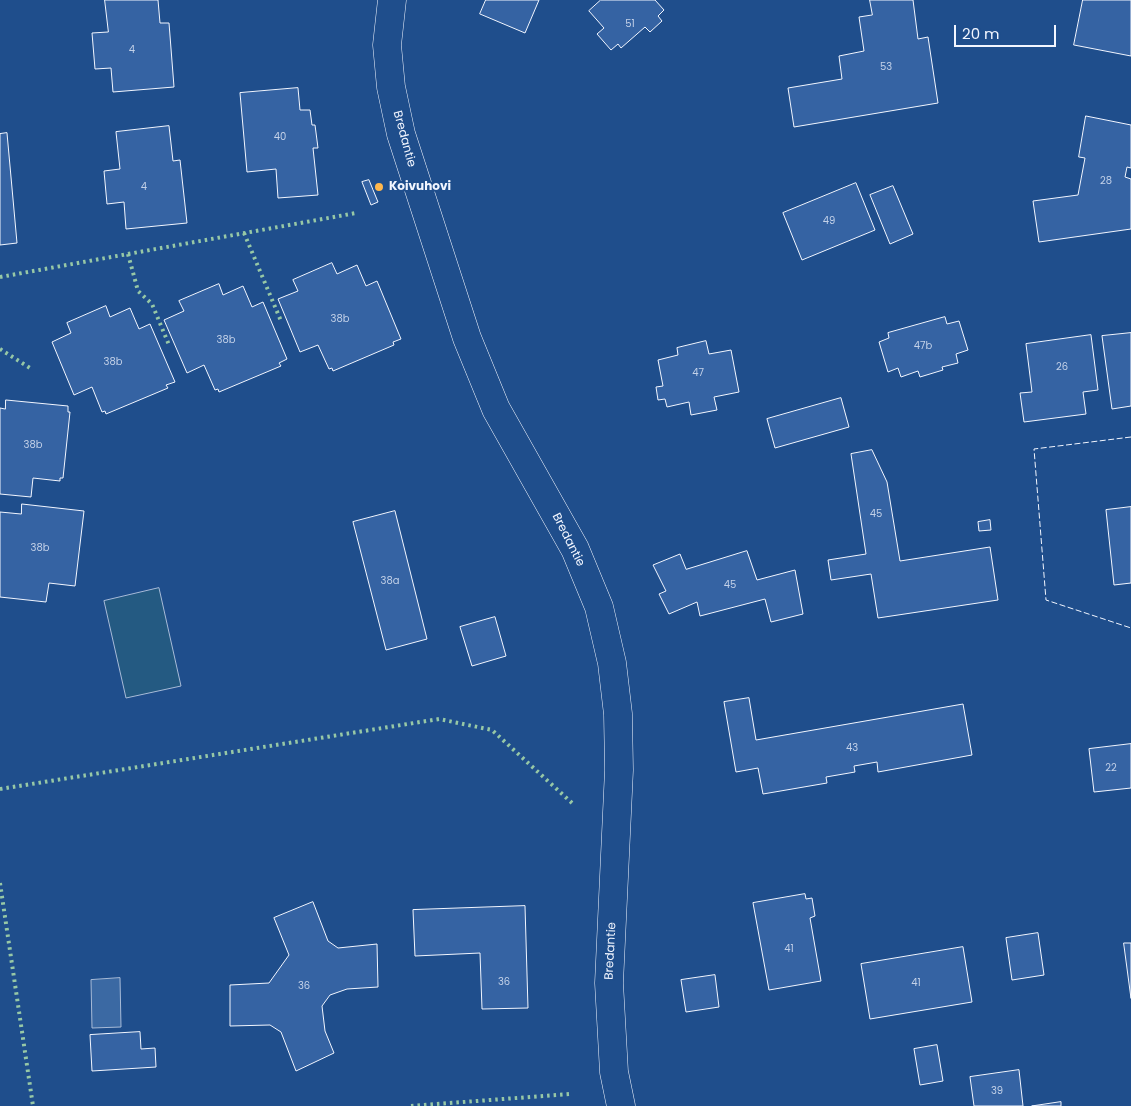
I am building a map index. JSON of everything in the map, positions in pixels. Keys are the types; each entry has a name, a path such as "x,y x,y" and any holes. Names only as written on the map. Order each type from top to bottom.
{"street":[{"name":"Bredantie","path":"392,0 387,45 391,87 401,134 467,338 496,409 575,549 599,607 612,663 618,714 619,770 609,983 613,1064 621,1106"}],"shaded area":[{"path":"159,588 181,686 126,698 104,601"},
{"path":"120,978 121,1027 92,1028 91,980"}],"building":[{"path":"105,0 158,0 160,23 169,23 174,87 113,92 111,68 95,69 92,33 108,32"},
{"path":"486,0 539,0 525,33 480,14"},
{"path":"601,0 655,0 664,10 658,16 662,21 650,32 645,27 621,48 618,44 611,50 597,34 604,28 589,11"},
{"path":"870,0 913,0 918,39 928,37 938,103 794,127 788,88 842,79 839,56 864,51 859,17 872,15"},
{"path":"1083,0 1131,0 1131,56 1074,45"},
{"path":"298,88 300,110 310,110 312,125 315,125 318,148 313,148 318,195 278,198 276,169 247,172 240,93"},
{"path":"1086,116 1131,125 1131,168 1127,167 1125,177 1131,179 1131,229 1039,242 1033,201 1078,195 1085,158 1079,157"},
{"path":"169,126 173,161 180,160 187,223 126,229 124,202 107,204 104,171 120,169 116,132"},
{"path":"7,133 17,243 0,245 0,134"},
{"path":"369,180 378,202 371,205 362,182"},
{"path":"856,183 875,230 802,260 783,213"},
{"path":"893,186 913,234 890,244 870,195"},
{"path":"332,263 337,274 357,265 366,286 377,281 401,339 393,342 394,345 333,371 332,368 329,369 318,345 300,352 278,299 298,291 293,280"},
{"path":"219,284 223,295 243,286 252,307 263,302 287,359 279,363 281,366 219,392 218,389 215,390 204,365 187,373 164,320 184,311 179,301"},
{"path":"106,306 110,317 130,308 139,329 150,324 175,382 166,385 168,388 106,414 105,411 102,412 92,387 74,395 52,342 71,333 67,323"},
{"path":"945,317 947,324 959,321 968,350 956,354 958,363 942,367 943,370 920,377 918,371 901,377 898,368 888,372 879,342 889,338 888,333"},
{"path":"1131,333 1131,406 1112,409 1102,336"},
{"path":"1091,335 1098,390 1083,392 1086,414 1024,422 1020,393 1032,392 1026,344"},
{"path":"706,341 709,354 731,350 739,392 714,397 717,410 691,415 689,402 667,407 665,399 658,400 656,387 663,386 658,360 678,355 677,348"},
{"path":"841,398 849,427 775,448 767,419"},
{"path":"6,400 68,406 68,412 70,412 63,478 60,478 60,481 33,478 31,497 0,494 0,408 5,409"},
{"path":"872,450 887,482 900,561 990,547 998,600 878,618 871,574 831,580 828,560 866,554 851,454"},
{"path":"22,504 84,511 75,586 49,583 46,602 0,597 0,512 21,514"},
{"path":"1131,507 1131,583 1114,585 1106,510"},
{"path":"395,511 427,639 386,650 353,522"},
{"path":"990,520 991,530 979,531 978,522"},
{"path":"747,551 757,580 795,570 803,614 771,622 765,599 700,616 697,602 669,614 659,594 666,591 653,565 680,554 686,569"},
{"path":"495,617 506,656 472,666 460,627"},
{"path":"749,698 756,740 963,704 972,755 878,772 877,762 854,766 855,772 826,777 827,783 763,794 758,768 736,772 724,702"},
{"path":"1131,744 1131,788 1094,792 1089,749"},
{"path":"805,894 806,899 812,898 815,916 810,918 821,981 769,990 753,903"},
{"path":"313,902 328,941 338,948 377,944 378,987 347,989 330,995 322,1006 325,1031 334,1053 296,1071 281,1032 270,1025 230,1026 230,985 269,983 289,955 274,918"},
{"path":"525,906 528,1008 482,1009 480,953 415,956 413,910"},
{"path":"1038,933 1044,975 1012,980 1006,938"},
{"path":"1124,943 1131,943 1131,998"},
{"path":"963,947 972,1002 870,1019 861,964"},
{"path":"715,975 719,1007 686,1012 681,980"},
{"path":"140,1032 141,1049 155,1048 156,1067 92,1071 90,1035"},
{"path":"937,1045 943,1081 920,1085 914,1049"},
{"path":"1019,1070 1023,1106 974,1106 970,1077"},
{"path":"1061,1102 1061,1106 1032,1106"}],"hedge":[{"path":"0,277 356,213"},
{"path":"244,233 281,321"},
{"path":"128,254 138,291 152,304 169,345"},
{"path":"0,349 30,368"},
{"path":"0,789 439,719 492,730 572,803"},
{"path":"0,883 33,1106"},
{"path":"411,1106 569,1094"}],"fence":[{"path":"1131,437 1034,449 1046,600 1131,628"}],"place":[{"name":"Koivuhovi","path":"379,187"}]}
